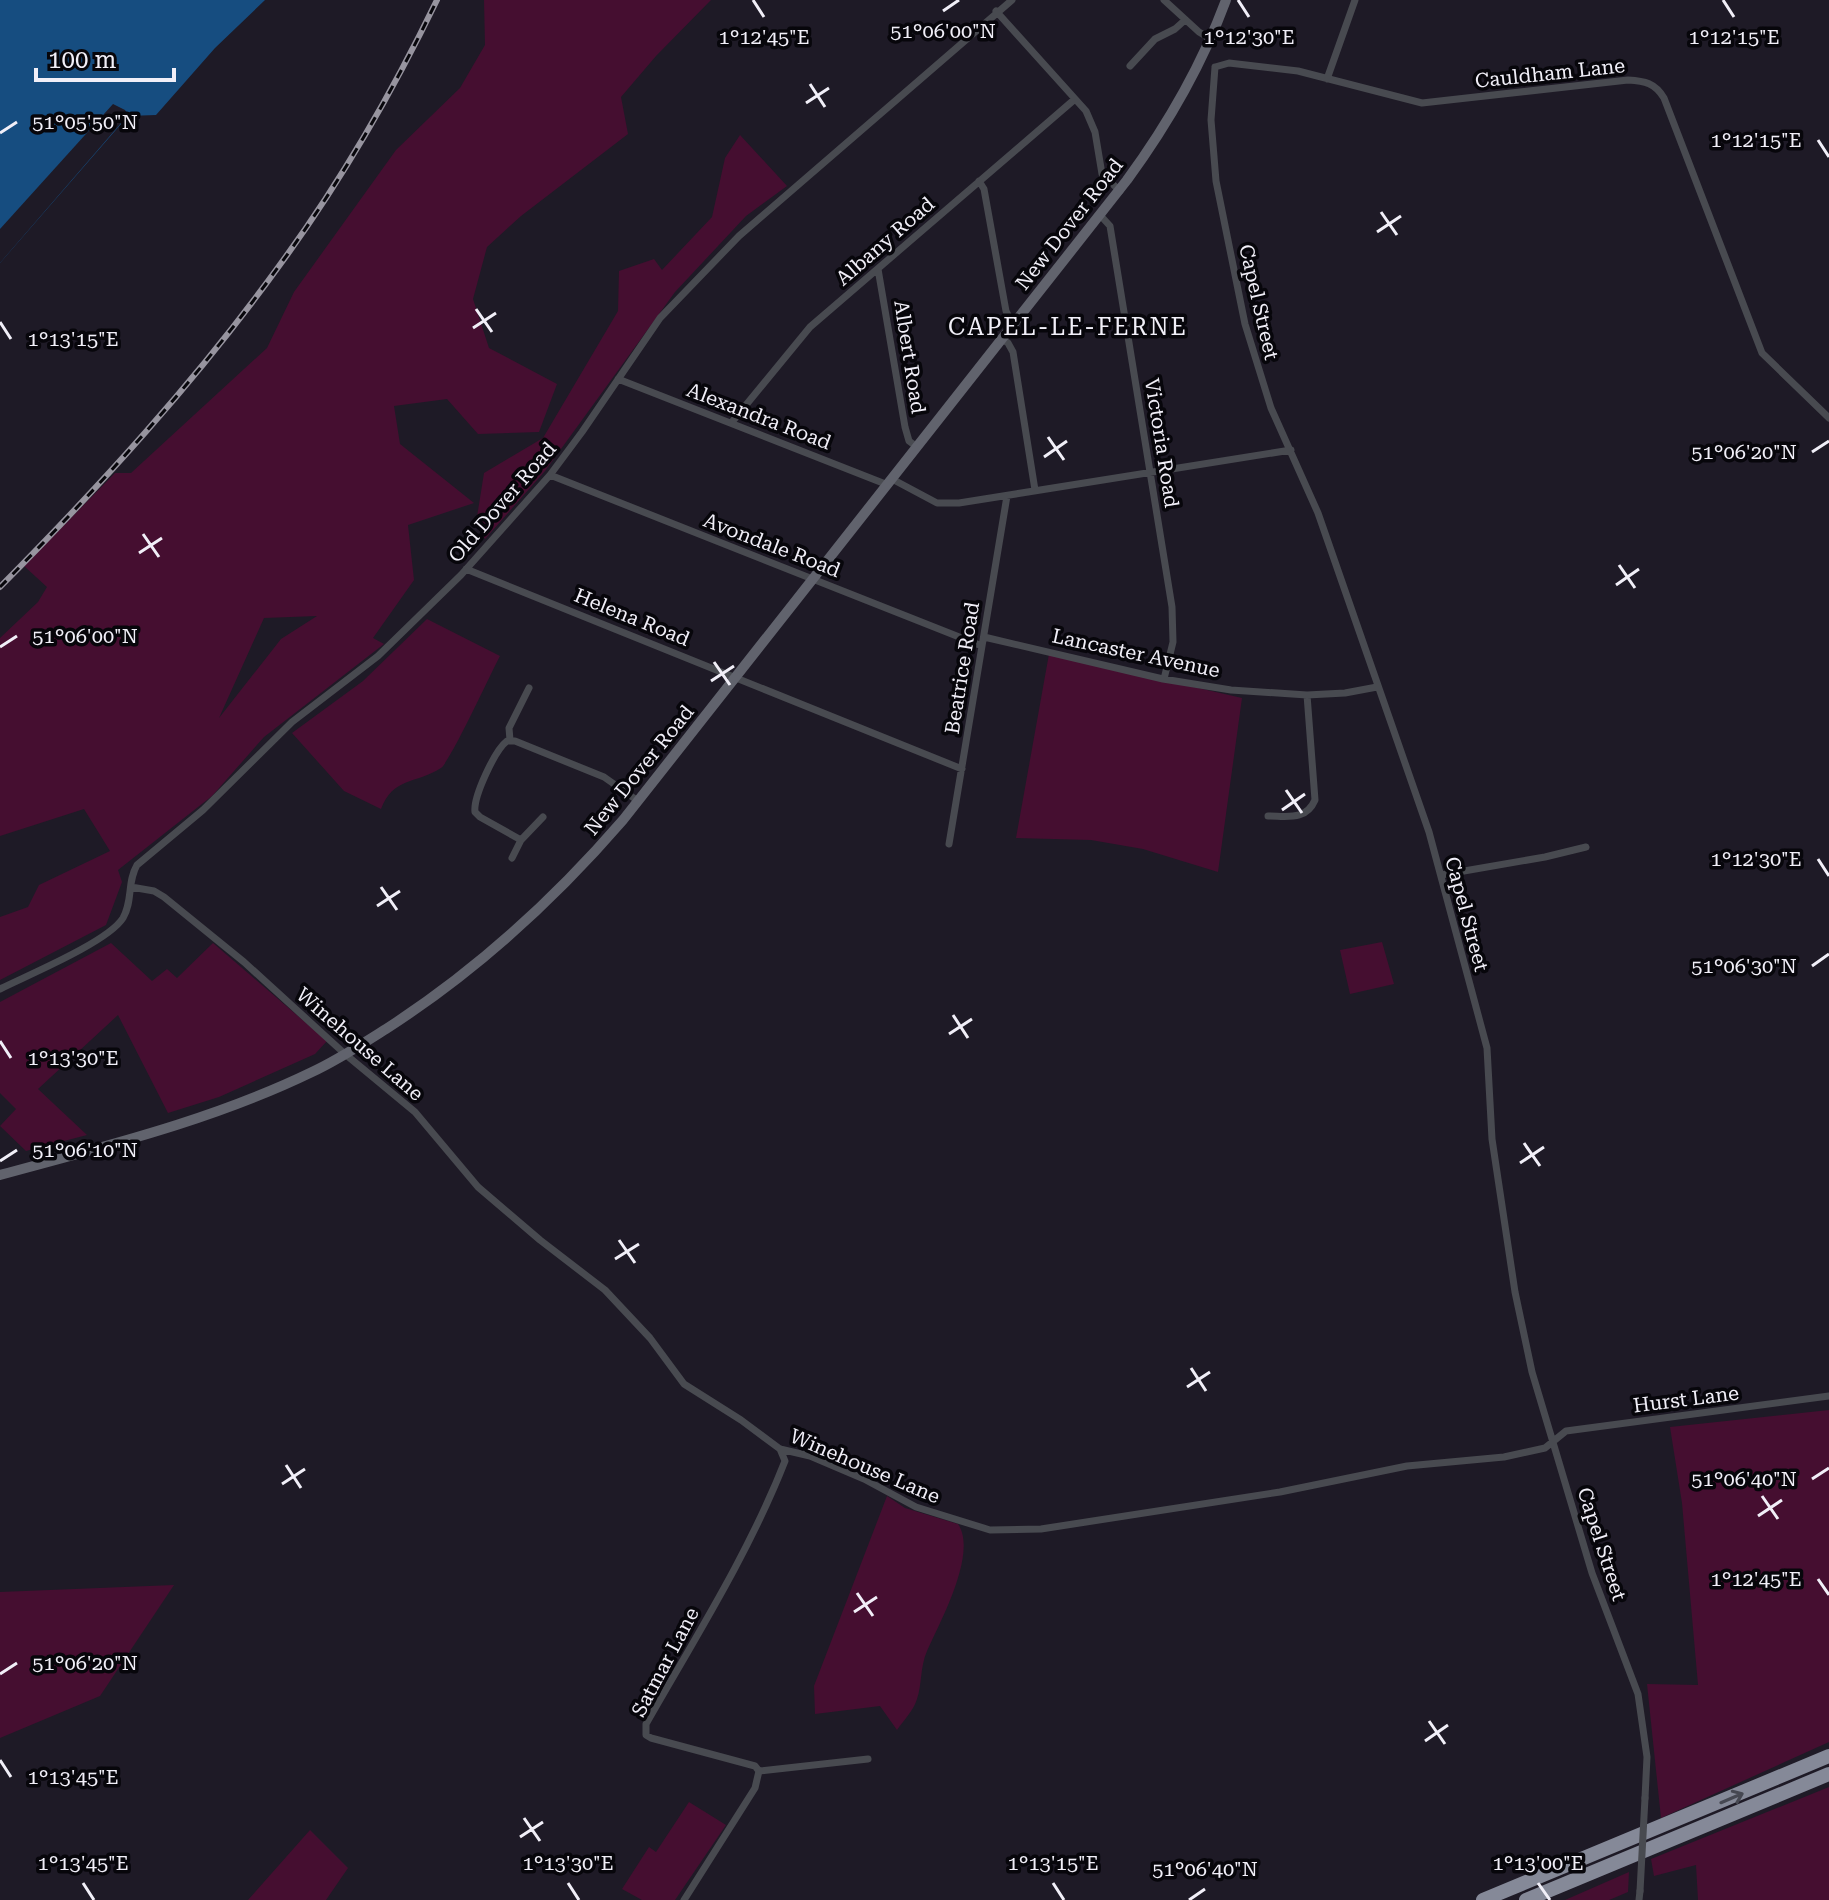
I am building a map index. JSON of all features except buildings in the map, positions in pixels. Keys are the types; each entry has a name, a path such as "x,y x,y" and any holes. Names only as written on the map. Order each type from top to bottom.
{"highway":[{"path":"1483,1900 1829,1756"},
{"path":"1526,1900 1829,1774"}],"main road":[{"name":"New Dover Road","path":"0,1175 199,1118 281,1086 345,1054 418,1008 498,947 571,878 638,801 1120,191 1159,136 1211,39 1226,0"}],"street":[{"name":"Old Dover Road","path":"0,989 111,932 127,911 134,869 141,861 203,810 292,722 378,656 466,569 550,475 660,318 739,236 1012,0"},
{"path":"1164,0 1201,35 1211,39"},
{"path":"1327,79 1355,0"},
{"path":"996,11 1086,111 1094,127 1102,174 1120,191"},
{"path":"1130,66 1155,39 1185,20"},
{"path":"1202,57 1215,67"},
{"name":"Cauldham Lane","path":"1215,67 1226,63 1298,71 1422,103 1628,80 1646,81 1658,89 1664,98 1762,353 1829,418"},
{"name":"Capel Street","path":"1215,67 1211,120 1219,202 1251,348 1271,408 1318,513 1377,687 1416,789 1441,875 1487,1048 1492,1139 1515,1292 1532,1372 1592,1573 1638,1694 1647,1757 1640,1896"},
{"name":"Albany Road","path":"732,422 799,338 1075,99"},
{"path":"979,181 984,189 1006,311 1016,322"},
{"name":"Victoria Road","path":"1100,215 1110,226 1173,622 1172,653 1164,679"},
{"name":"Albert Road","path":"878,269 905,427 909,441 917,447"},
{"path":"1002,339 1013,352 1035,490"},
{"name":"Alexandra Road","path":"618,379 942,504 1291,450"},
{"name":"Avondale Road","path":"550,475 982,646"},
{"name":"Beatrice Road","path":"949,844 1007,496"},
{"name":"Helena Road","path":"466,569 962,769"},
{"name":"Lancaster Avenue","path":"984,637 1164,679 1231,690 1307,695 1377,687"},
{"path":"510,740 509,728 529,688"},
{"path":"1268,816 1300,816 1310,810 1315,800 1307,695"},
{"path":"510,740 598,774 638,801"},
{"path":"510,740 497,751 474,809 480,817 521,840"},
{"path":"512,858 521,840 543,817"},
{"path":"1441,875 1586,847"},
{"name":"Winehouse Lane","path":"131,887 154,891 164,897 244,962 345,1054 415,1112 478,1187 605,1290 650,1338 684,1384 754,1428 780,1449 810,1456 864,1479 916,1507 990,1530 1041,1529 1280,1492 1407,1466 1504,1457 1545,1448 1551,1442"},
{"name":"Hurst Lane","path":"1551,1442 1566,1431 1829,1396"},
{"name":"Satmar Lane","path":"759,1771 755,1766 651,1738 646,1735 646,1724 729,1579 777,1481 785,1461 780,1449"},
{"path":"684,1900 755,1788 759,1771 868,1759"}],"shaded area":[{"path":"484,0 711,0 621,97 628,134 521,216 487,247 473,299 489,348 557,384 539,432 478,434 447,399 394,406 400,444 474,503 408,525 414,580 373,638 384,644 264,737 212,796 118,870 122,882 106,925 0,980 0,917 28,907 39,885 110,851 84,809 0,836 0,638 38,602 47,587 24,566 115,473 131,473 267,348 294,292 396,150 460,88 485,45","holes":["317,616 281,639 219,718 264,618"]},
{"path":"740,135 787,186 746,216 675,292 545,471 485,539 476,523 484,473 543,438 618,311 619,271 654,259 662,270 712,217 725,158"},
{"path":"427,619 500,656 446,762 432,773 406,782 392,791 381,809 344,791 292,733 363,681"},
{"path":"1049,654 1242,698 1218,872 1143,849 1091,840 1016,838"},
{"path":"1382,942 1394,984 1350,994 1340,950"},
{"path":"111,943 152,981 167,969 177,978 213,943 327,1041 315,1054 219,1097 168,1113 118,1015 38,1089 87,1135 26,1151 0,1126 16,1109 0,1093 0,1002"},
{"path":"1829,1410 1829,1742 1661,1818 1647,1684 1698,1685 1682,1503 1670,1427"},
{"path":"887,1496 905,1508 958,1524 963,1537 955,1588 925,1657 917,1699 897,1730 880,1706 815,1714 814,1686"},
{"path":"174,1585 100,1696 0,1738 0,1592"},
{"path":"1829,1787 1829,1900 1698,1900 1696,1865 1654,1876 1651,1859"},
{"path":"689,1802 726,1825 675,1900 642,1900 622,1889 649,1847 656,1852"},
{"path":"310,1830 348,1868 326,1900 248,1900"},
{"path":"1629,1872 1628,1892 1609,1900 1565,1900"}],"water":[{"path":"0,0 265,0 215,48 156,115 128,116 0,263"}],"pier":[{"path":"113,104 128,115 0,263 0,229"}],"railway":[{"path":"0,587 146,432 247,309 344,170 402,69 437,0"}],"district":[{"name":"CAPEL-LE-FERNE","path":"1068,327"}]}
